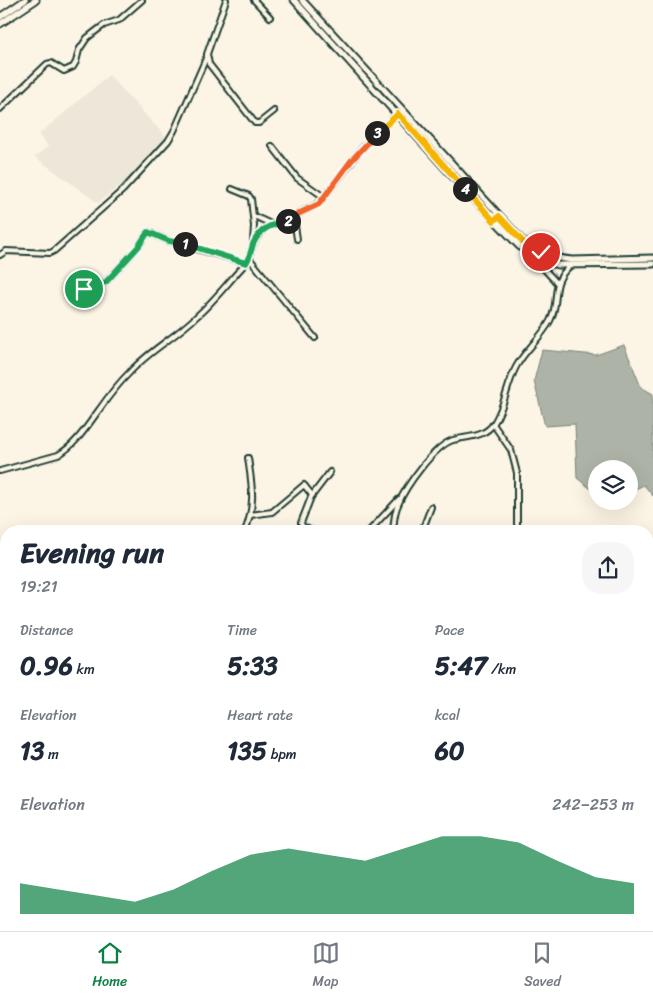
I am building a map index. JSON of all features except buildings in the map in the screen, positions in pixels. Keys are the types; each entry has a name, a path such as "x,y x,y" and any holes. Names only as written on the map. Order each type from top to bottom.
{"main road":[{"path":"0,17 25,0"},
{"path":"0,24 36,0"},
{"path":"294,0 523,242 550,256 572,260 653,258"},
{"path":"302,0 398,114 494,221 532,256 550,264 570,266 653,264"},
{"path":"494,221 499,216"}],"street":[{"path":"0,109 48,64 54,64 64,71 69,70 76,62 79,50 87,38 104,26 119,20 142,0"},
{"path":"0,255 6,250 50,253 54,251 123,190 168,141 207,56 226,0"},
{"path":"254,0 270,17"},
{"path":"207,56 209,64 255,123 260,123 274,111"},
{"path":"253,244 264,228 271,224 294,219 298,214 319,204 363,147 398,114"},
{"path":"272,146 297,178 324,197"},
{"path":"0,471 58,455 66,450 84,431 139,362 197,316 246,263 250,258 253,244 254,216 249,196 232,189"},
{"path":"254,216 271,224"},
{"path":"294,219 297,239"},
{"path":"75,294 90,286 106,282 138,247 148,232 169,241 246,263"},
{"path":"532,256 557,283"},
{"path":"250,258 315,338"},
{"path":"374,525 402,495 439,448 453,440 481,434 494,424 516,368 550,321 554,310 557,283 564,271 570,266"},
{"path":"494,424 511,450 517,473 517,525"},
{"path":"247,525 254,501 248,458"},
{"path":"302,525 312,495 330,472"},
{"path":"250,515 272,512 304,485 312,495"},
{"path":"394,525 396,508 402,495"},
{"path":"424,525 431,507"}],"shaded area":[{"path":"109,75 166,137 138,171 98,203 35,157 48,146 39,134"},
{"path":"624,345 641,387 653,394 653,496 644,485 638,488 638,460 588,460 588,487 577,478 575,424 545,426 534,381 542,350 596,355"}],"route":[{"path":"84,289 106,282 118,267 128,259 148,232 169,241 192,246 246,263 250,258 253,244 264,228 271,224 294,219 298,214 319,204 363,147 398,114 494,221 499,216 523,242 541,252"}]}
